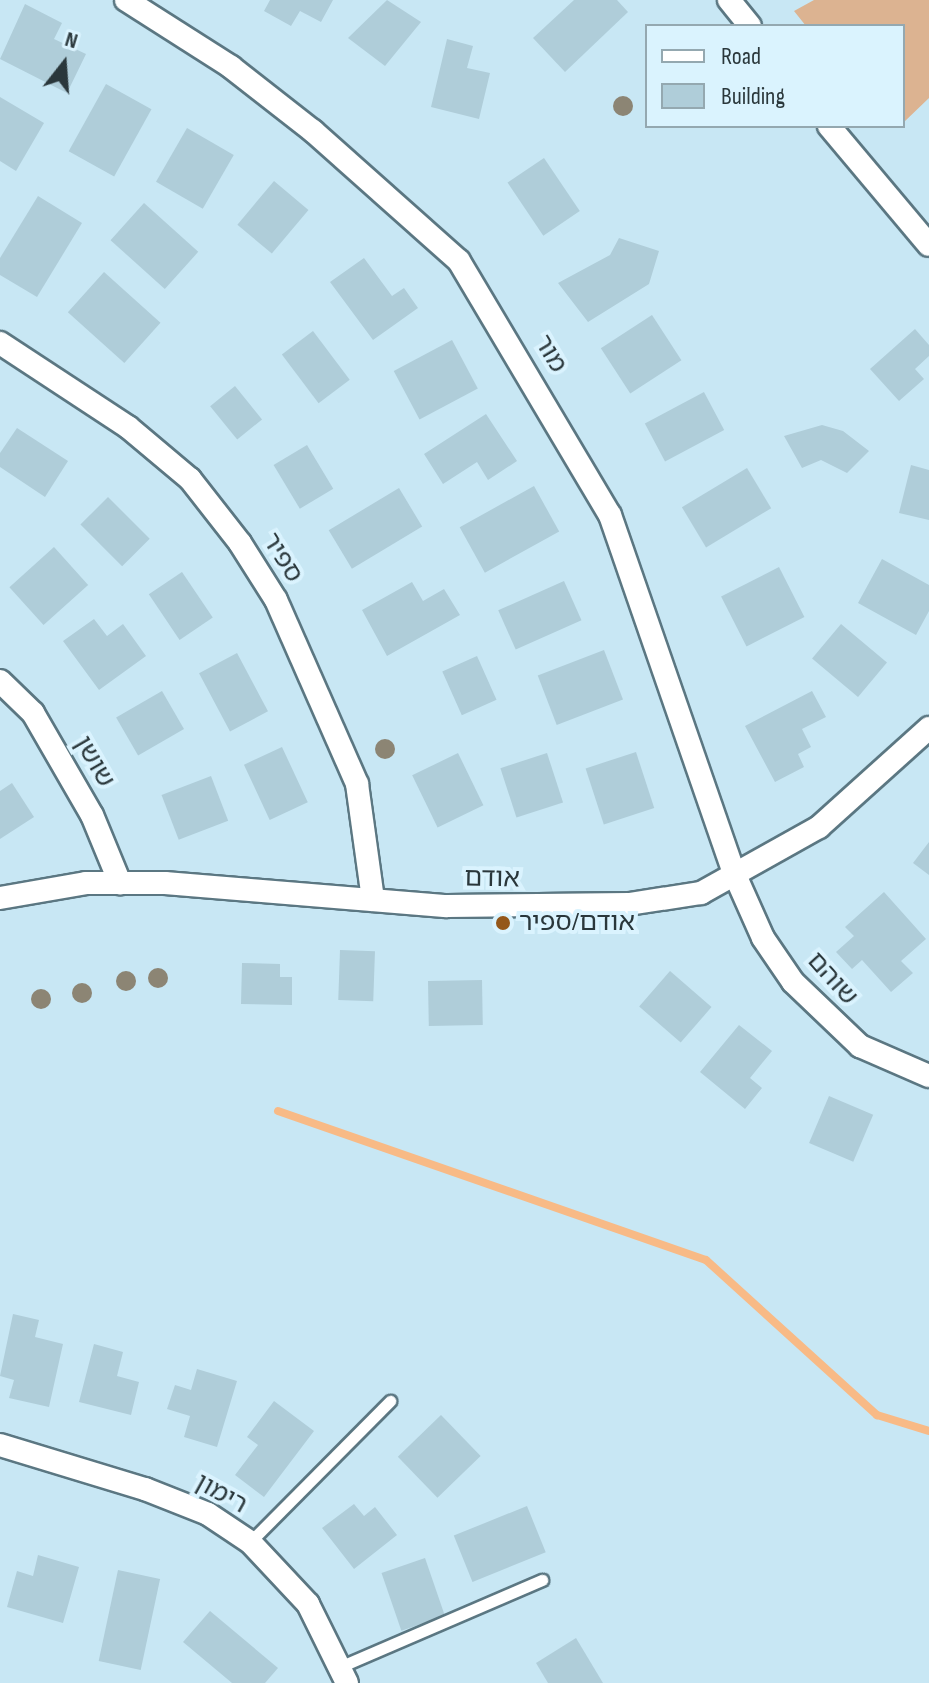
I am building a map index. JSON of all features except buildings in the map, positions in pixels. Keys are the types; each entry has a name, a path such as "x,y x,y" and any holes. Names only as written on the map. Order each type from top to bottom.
{"street":[{"name":"מור","path":"126,0 231,67 313,131 459,261 610,515 735,875"},
{"path":"729,0 748,24"},
{"path":"831,128 929,245"},
{"name":"ספיר","path":"0,343 128,427 190,479 240,543 290,628 357,784 373,900"},
{"name":"שושן","path":"0,681 33,713 92,815 120,883"},
{"name":"אודם","path":"0,898 120,883 447,906 629,904 701,893 819,827 929,728"},
{"name":"שוהם","path":"735,875 763,938 828,1019 860,1046 929,1076"},
{"name":"רימון","path":"0,1445 145,1489 208,1514 250,1542 293,1583 344,1674"}],"lane":[{"path":"250,1542 390,1401"},
{"path":"344,1674 542,1580"}],"shaded area":[{"path":"814,0 929,0 929,98 905,121 905,24 804,24 794,11"}],"waterway":[{"path":"278,1111 706,1260 877,1415 929,1431"}],"place":[{"name":"אודם/ספיר","path":"503,923"}]}
